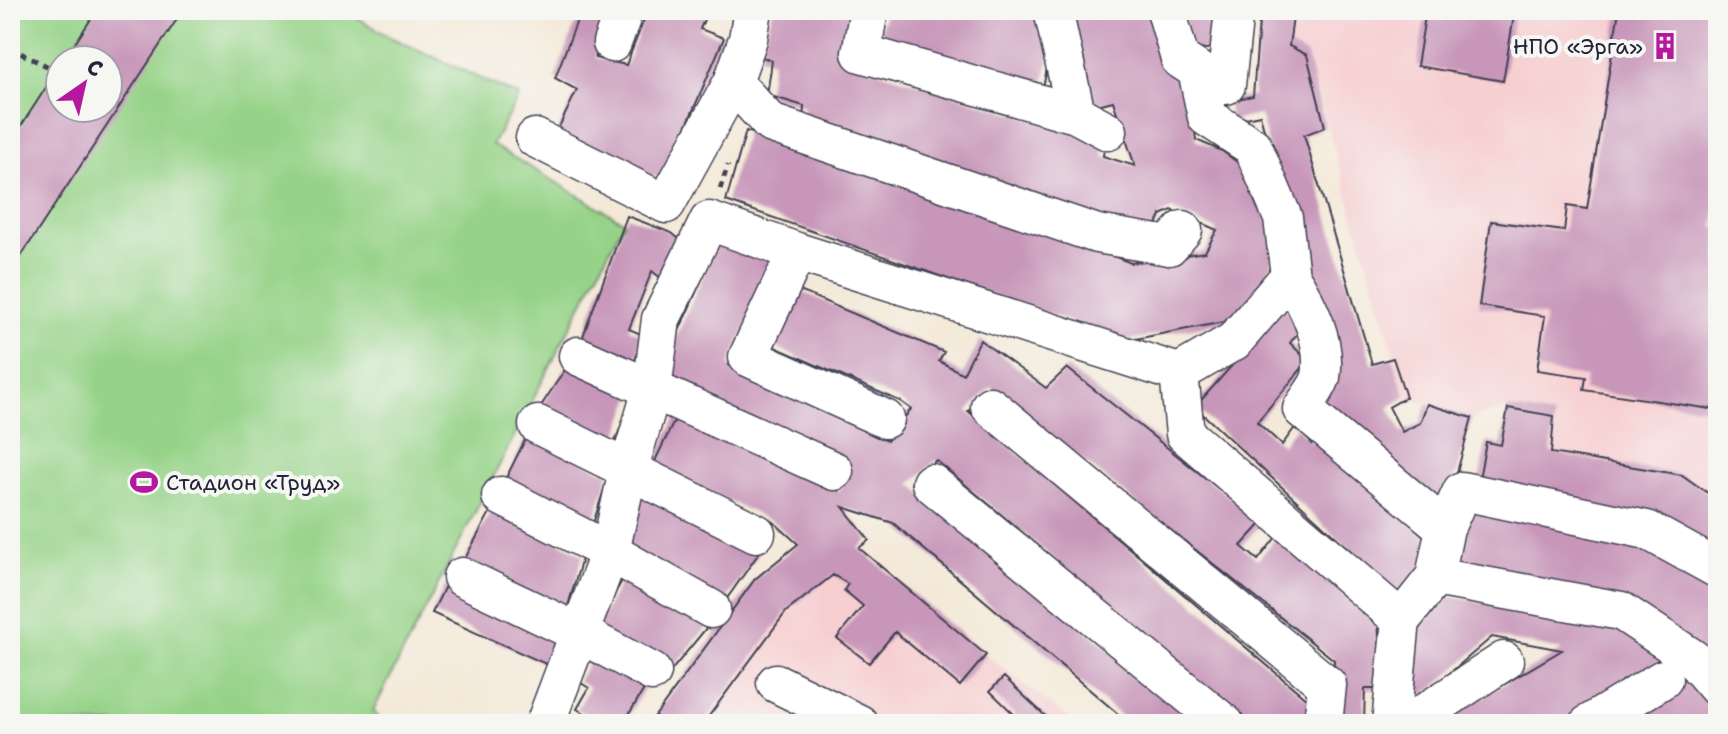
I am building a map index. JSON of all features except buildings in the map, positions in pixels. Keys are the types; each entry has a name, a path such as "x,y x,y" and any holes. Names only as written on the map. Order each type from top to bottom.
{"lane":[{"path":"535,138 666,204 733,82 748,39 753,10"},
{"path":"869,10 861,53 1092,122 1053,10"},
{"path":"1166,10 1180,59 1197,70 1207,117 1253,147 1283,218 1290,276 1309,308 1320,347 1321,379 1302,409 1445,528"},
{"path":"1226,85 1234,10"},
{"path":"733,82 770,123 1097,234 1169,246 1183,230"},
{"path":"547,723 610,552 628,471 652,390 661,319 709,221 797,252 1179,373 1234,341 1290,276"},
{"path":"797,252 748,357 885,419"},
{"path":"578,356 834,471"},
{"path":"1179,373 1185,434 1401,620"},
{"path":"990,406 1327,685 1323,724"},
{"path":"538,425 756,533"},
{"path":"931,483 1225,724"},
{"path":"1391,724 1401,620 1435,577 1445,528 1462,491 1647,530 1718,569"},
{"path":"501,496 711,609"},
{"path":"462,577 652,672"},
{"path":"1435,577 1621,611 1692,658 1718,688"},
{"path":"1408,724 1504,661"},
{"path":"1589,724 1663,679"},
{"path":"776,683 859,724"}],"path":[{"path":"10,48 44,65"}],"shaded area":[{"path":"1294,10 1718,10 1718,500 1682,475 1551,453 1554,416 1508,408 1472,418 1406,397 1307,55 1289,46"},
{"path":"859,548 986,655 1076,724 650,724 755,579"}],"green space":[{"path":"10,10 344,10 390,37 519,96 492,145 624,222 373,711 384,724 10,724"}],"place":[{"name":"НПО «Эрга»","path":"1665,46"},
{"name":"Стадион «Труд»","path":"144,482"}]}
